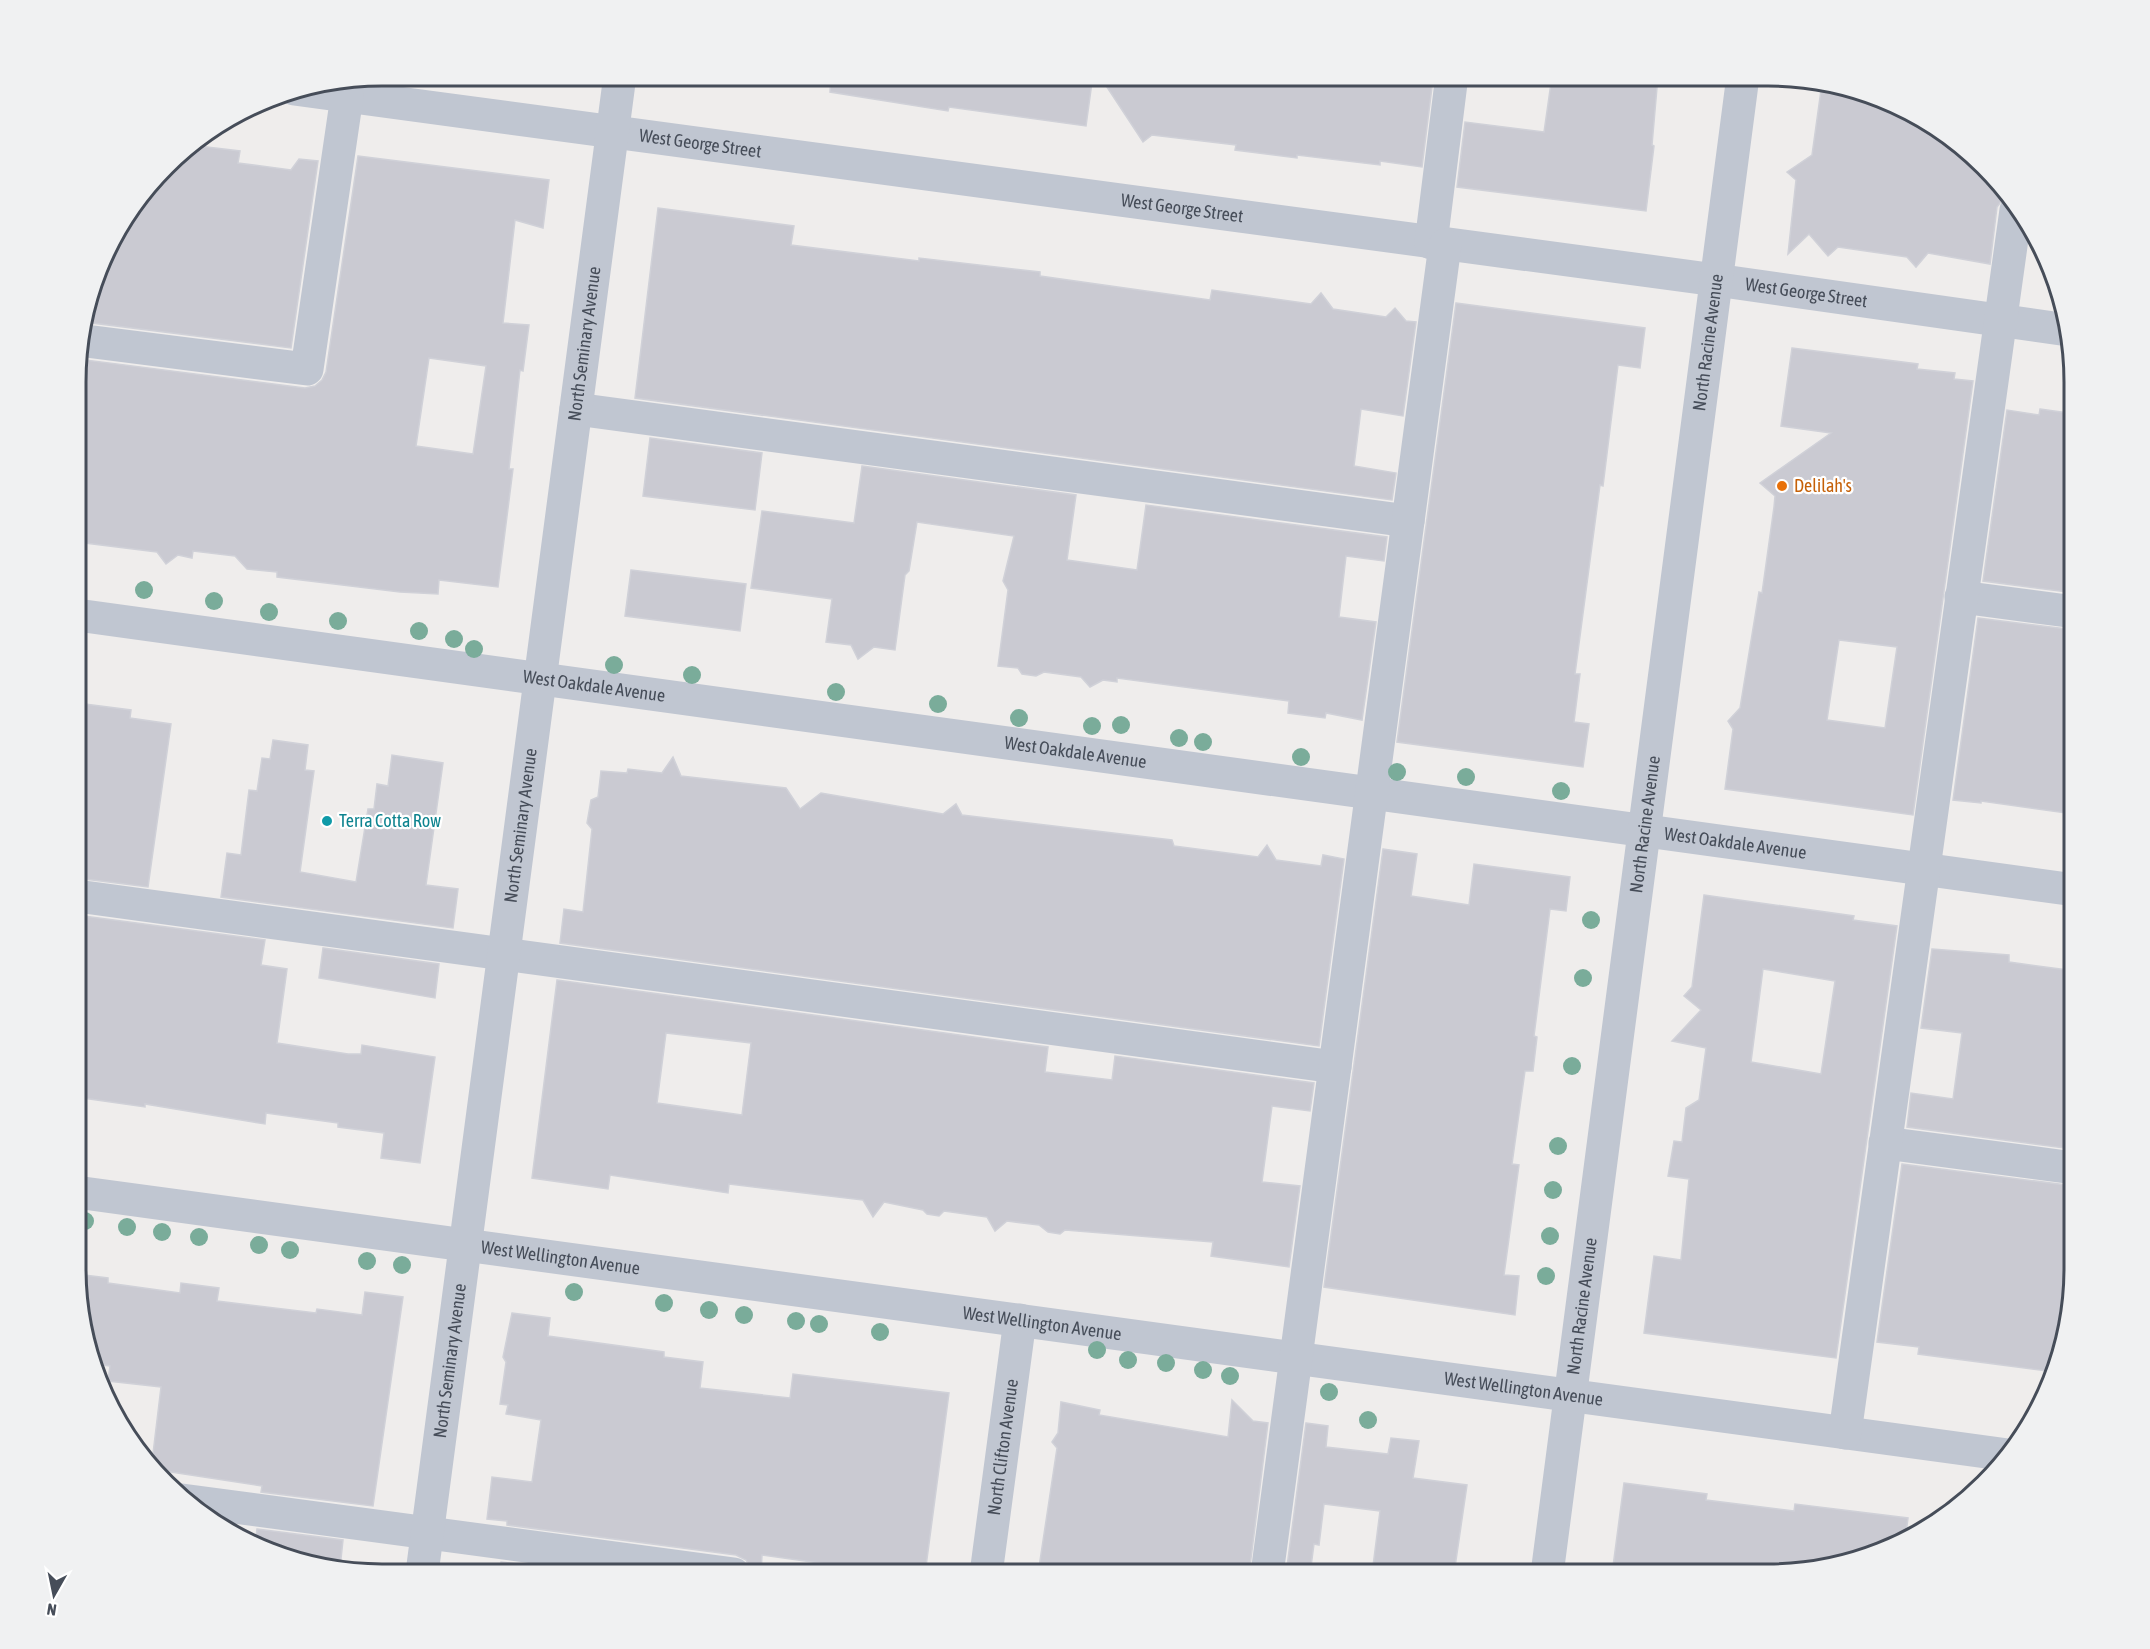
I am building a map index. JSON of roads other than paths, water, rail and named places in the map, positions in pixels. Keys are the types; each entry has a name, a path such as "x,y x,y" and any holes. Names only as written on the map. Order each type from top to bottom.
{"street":[{"name":"North Seminary Avenue","path":"423,1564 618,86"},
{"path":"1268,1564 1408,521 1438,244 1451,86"},
{"name":"North Racine Avenue","path":"1547,1564 1742,86"},
{"name":"West George Street","path":"319,92 1716,280 2060,329"},
{"path":"88,341 307,369 347,96"},
{"path":"1845,1433 2015,217"},
{"path":"576,409 1408,521"},
{"path":"1961,597 2064,611"},
{"name":"West Oakdale Avenue","path":"86,616 2064,888"},
{"path":"86,897 1335,1067"},
{"path":"1885,1143 2064,1167"},
{"name":"West Wellington Avenue","path":"86,1193 1998,1454"},
{"name":"North Clifton Avenue","path":"987,1564 1020,1320"},
{"path":"202,1503 657,1564"}],"place":[{"name":"Delilah's","path":"1782,486"},
{"name":"Terra Cotta Row","path":"327,821"}]}
